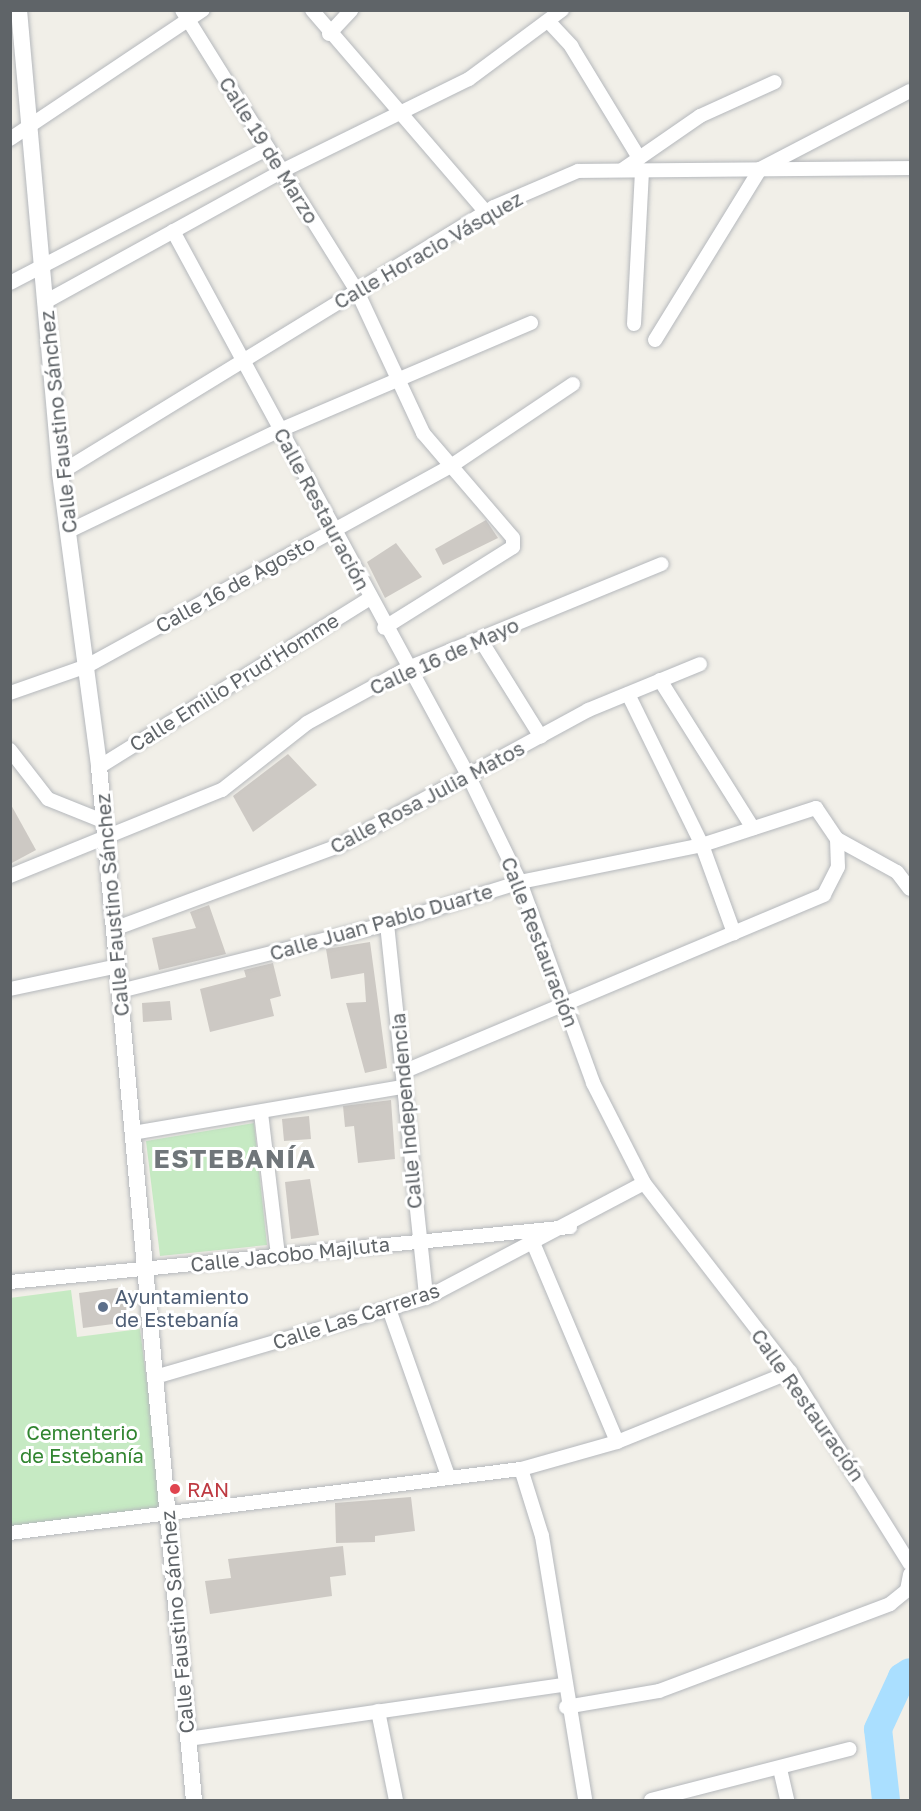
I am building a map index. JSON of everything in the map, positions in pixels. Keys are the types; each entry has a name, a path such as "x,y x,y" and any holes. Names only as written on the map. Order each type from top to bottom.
{"street":[{"name":"Calle Faustino Sánchez","path":"19,10 60,473 99,767 194,1800"},
{"path":"10,139 29,128 185,16 203,10"},
{"path":"312,10 329,34 399,117 486,212"},
{"path":"329,34 351,10"},
{"path":"45,302 282,171 399,117 469,80 562,10"},
{"name":"Calle 19 de Marzo","path":"185,16 356,289 400,379 423,433 513,538 513,547 384,628"},
{"path":"549,22 571,46 640,164 634,324"},
{"path":"640,164 700,116 775,82"},
{"path":"655,340 760,169 910,91"},
{"path":"10,283 42,269 268,148"},
{"name":"Calle Horacio Vásquez","path":"60,473 241,359 486,212 578,171 622,170 640,164 760,169 910,168"},
{"name":"Calle Restauración","path":"173,231 384,628 469,777 520,882 593,1083 644,1183 790,1372 910,1564"},
{"path":"69,531 280,430 531,323"},
{"name":"Calle 16 de Agosto","path":"10,693 87,666 451,466 573,384"},
{"name":"Calle 16 de Mayo","path":"10,876 104,829 222,790 307,723 408,668 662,564"},
{"name":"Calle Emilio Prud'Homme","path":"99,767 370,598"},
{"path":"480,639 541,737"},
{"name":"Calle Rosa Julia Matos","path":"114,929 338,846 541,737 628,694 700,664"},
{"path":"660,680 753,828"},
{"path":"628,694 702,845 734,933"},
{"path":"10,750 48,799 104,829"},
{"name":"Calle Juan Pablo Duarte","path":"120,991 387,924 520,882 702,845 816,808 837,839"},
{"path":"403,1072 565,1007 824,894 837,867 837,839 897,872 910,889"},
{"name":"Calle Independencia","path":"387,924 418,1242 426,1298"},
{"path":"10,989 118,966"},
{"path":"133,1133 403,1087"},
{"path":"261,1113 278,1256"},
{"name":"Calle Las Carreras","path":"155,1377 426,1298 570,1227 644,1183"},
{"name":"Calle Jacobo Majluta","path":"10,1282 570,1227"},
{"path":"528,1231 617,1442"},
{"path":"389,1309 448,1478"},
{"path":"10,1533 521,1469 617,1442 790,1372"},
{"path":"521,1469 542,1536 566,1707 585,1800"},
{"path":"566,1707 659,1691 890,1604 907,1590 910,1574"},
{"path":"188,1739 563,1685"},
{"path":"378,1711 396,1800"},
{"path":"651,1800 850,1749"},
{"path":"780,1768 787,1800"}],"green space":[{"path":"254,1123 267,1245 160,1256 146,1141"},
{"name":"Cementerio de Estebanía","path":"71,1290 77,1337 140,1329 163,1509 11,1529 10,1298"}],"building":[{"path":"486,520 498,538 443,565 435,549"},
{"path":"396,543 422,577 385,598 367,562"},
{"path":"288,754 317,785 253,832 233,796"},
{"path":"10,803 36,850 10,864"},
{"path":"209,905 226,954 159,970 152,938 196,928 190,912"},
{"path":"370,942 387,1068 365,1073 346,1003 366,1002 364,973 331,979 326,949"},
{"path":"273,963 281,996 270,999 274,1016 210,1032 200,989 246,977 244,970"},
{"path":"170,1001 172,1020 143,1022 142,1003"},
{"path":"391,1100 395,1159 358,1163 354,1126 345,1127 343,1106"},
{"path":"309,1116 311,1139 284,1141 282,1119"},
{"path":"310,1179 319,1235 291,1239 285,1182"},
{"name":"Ayuntamiento de Estebanía","path":"124,1287 128,1322 83,1328 79,1293"},
{"path":"411,1497 415,1531 375,1536 375,1542 336,1543 335,1503"},
{"path":"343,1546 346,1575 330,1577 332,1596 210,1614 205,1581 231,1578 228,1559"}],"waterway":[{"path":"886,1800 878,1729 902,1677 910,1672"}],"place":[{"name":"Ayuntamiento de Estebanía","path":"103,1307"},
{"name":"RAN","path":"175,1489"}],"district":[{"name":"ESTEBANÍA","path":"235,1159"}]}
